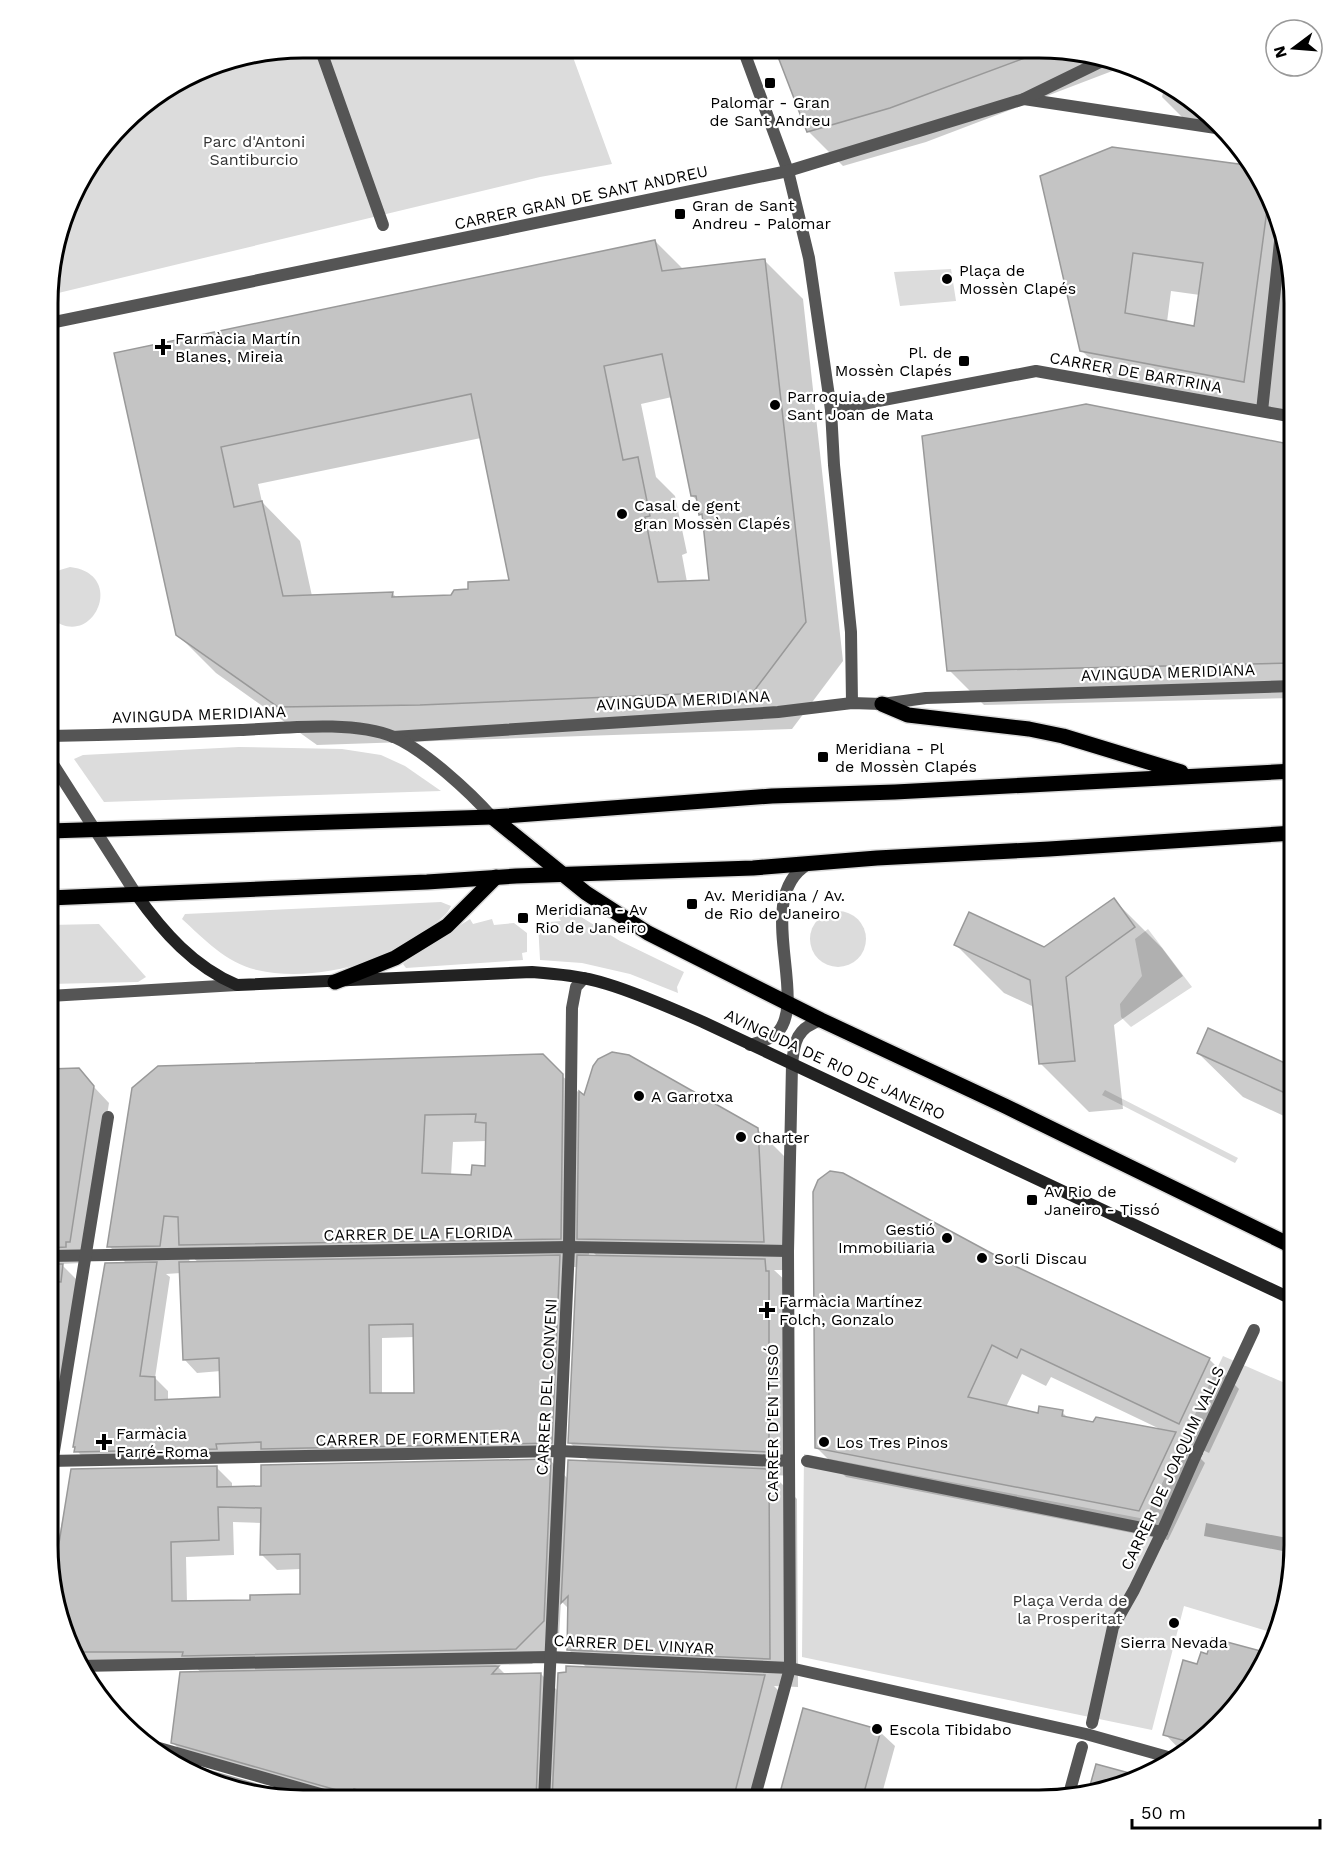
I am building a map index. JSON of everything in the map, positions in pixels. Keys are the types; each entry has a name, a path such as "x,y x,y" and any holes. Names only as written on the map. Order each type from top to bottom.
{"main road":[{"path":"882,704 916,717 1029,729 1064,736 1192,775"},
{"path":"58,831 492,817 772,796 895,792 1284,771"},
{"name":"AVINGUDA DE RIO DE JANEIRO","path":"492,817 563,875 615,913 648,933 726,970 821,1020 1005,1106 1284,1242"},
{"path":"58,898 496,877 705,871 877,858 1284,834"},
{"path":"335,982 395,958 447,926 496,877"},
{"path":"136,894 168,936 217,976 237,985"},
{"name":"AVINGUDA DE RIO DE JANEIRO","path":"237,985 532,972 584,978 607,984 651,999 1284,1295"}],"street":[{"path":"324,58 383,225"},
{"path":"746,58 788,171 808,252 831,410 834,465 851,632 852,703"},
{"name":"CARRER GRAN DE SANT ANDREU","path":"58,321 788,171 1024,99 1084,63"},
{"path":"1024,99 1209,127"},
{"path":"1262,411 1279,255"},
{"name":"CARRER DE BARTRINA","path":"831,410 1036,371 1284,415"},
{"name":"AVINGUDA MERIDIANA","path":"58,736 304,728 361,729 393,737 778,712 852,703 882,704 926,698 1284,686"},
{"path":"393,737 412,748 464,788 492,817"},
{"path":"58,772 136,894"},
{"path":"750,1045 776,1034 785,1018 787,1003 783,941 784,896 794,874 808,864"},
{"name":"CARRER DEL CONVENI","path":"544,1790 569,1247 572,1008 576,987 584,978"},
{"path":"58,995 237,985"},
{"name":"CARRER D'EN TISSÓ","path":"757,1790 790,1668 788,1460 792,1065 794,1044 800,1033 809,1024 821,1020"},
{"path":"58,1421 87,1256 108,1117"},
{"name":"CARRER DE LA FLORIDA","path":"58,1256 569,1247 789,1251"},
{"name":"CARRER DE JOAQUIM VALLS","path":"1092,1723 1113,1627 1162,1532 1254,1330"},
{"name":"CARRER DE FORMENTERA","path":"58,1461 560,1451 788,1460"},
{"path":"807,1461 1162,1532"},
{"name":"CARRER DEL VINYAR","path":"90,1666 549,1657 790,1668 1086,1734 1164,1756"},
{"path":"1072,1788 1082,1747"},
{"path":"171,1751 306,1790"}],"green space":[{"name":"Parc d'Antoni Santiburcio","path":"304,58 573,58 612,164 540,177 59,293 63,256 77,210 91,181 119,142 154,109 181,91 210,77 256,63"},
{"path":"951,269 956,301 900,306 894,272"},
{"path":"70,567 88,573 98,583 100,596 98,608 90,619 79,626 65,626 58,622 58,571"},
{"path":"239,747 342,749 381,755 405,766 441,791 104,802 74,759 83,755"},
{"path":"441,902 451,906 446,914 395,950 350,967 302,974 257,970 235,962 207,942 182,919 185,914"},
{"path":"832,911 844,911 854,915 862,923 866,939 862,955 854,963 844,967 832,967 822,963 814,955 810,945 810,933 814,923 822,915"},
{"path":"573,912 620,941 684,972 677,987 678,993 630,974 582,963 540,960 538,923 561,921 556,913"},
{"path":"470,919 473,924 492,919 494,925 514,923 527,933 527,952 522,953 523,960 406,968 403,964 443,936"},
{"path":"99,924 146,977 138,982 58,984 58,925"},
{"path":"1148,929 1192,987 1131,1027 1121,1017 1120,1004 1142,976 1135,939"},
{"path":"1105,1090 1238,1158 1235,1163 1102,1095"},
{"name":"Plaça Verda de la Prosperitat","path":"1223,1356 1284,1383 1283,1562 1279,1593 1268,1631 1184,1606 1152,1730 802,1657 804,1454 1145,1519"}],"shaded area":[{"path":"1206,1523 1284,1537 1284,1551 1204,1536"}],"building":[{"path":"778,58 1025,58 890,108 807,132"},
{"path":"1112,147 1240,164 1251,181 1266,214 1244,382 1080,351 1040,176","holes":["1133,253 1203,263 1194,326 1125,313"]},
{"path":"655,240 662,271 765,259 806,622 754,691 420,705 278,707 176,635 114,353","holes":["662,354 691,496 696,496 699,515 702,514 709,580 658,582 645,517 650,516 638,457 623,460 604,366","471,394 509,580 468,582 468,589 454,590 451,595 392,597 393,592 283,596 262,501 234,507 221,447"]},
{"path":"1086,404 1284,443 1284,663 947,671 922,436"},
{"path":"1114,898 1135,927 1066,977 1075,1061 1039,1064 1030,980 954,945 969,912 1044,947"},
{"path":"1208,1028 1284,1063 1284,1092 1197,1053"},
{"path":"612,1052 629,1055 758,1128 764,1242 577,1239 579,1091 584,1095 593,1066 598,1059"},
{"path":"543,1054 563,1074 561,1239 179,1245 178,1217 164,1216 160,1246 107,1247 132,1088 158,1066","holes":["476,1114 475,1122 486,1123 485,1166 472,1165 471,1175 422,1173 425,1115"]},
{"path":"79,1068 94,1086 70,1242 66,1242 66,1247 58,1247 58,1069"},
{"path":"830,1171 843,1173 1017,1267 1210,1358 1179,1424 1021,1349 1017,1358 992,1345 968,1397 1038,1413 1039,1406 1063,1410 1062,1416 1093,1422 1096,1417 1176,1432 1139,1511 815,1448 813,1192 818,1180"},
{"path":"560,1255 552,1443 261,1449 261,1442 216,1444 217,1449 74,1452 105,1263 157,1262 140,1376 155,1377 155,1400 220,1397 219,1358 183,1360 179,1262","holes":["413,1324 414,1393 370,1393 369,1325"]},
{"path":"577,1255 765,1259 766,1271 769,1271 769,1452 568,1443"},
{"path":"58,1264 63,1264 61,1282 58,1282"},
{"path":"551,1459 544,1621 516,1649 182,1656 183,1652 83,1652 67,1609 59,1562 58,1548 71,1469 217,1466 217,1487 261,1486 261,1465","holes":["218,1507 261,1508 260,1555 300,1554 300,1594 250,1595 250,1600 172,1601 171,1542 219,1540"]},
{"path":"568,1460 769,1469 770,1659 567,1650 568,1596 561,1603"},
{"path":"1212,1638 1260,1651 1233,1695 1200,1730 1186,1741 1163,1735 1183,1660 1197,1664 1201,1652 1207,1654"},
{"path":"499,1666 492,1674 541,1673 536,1790 336,1790 171,1743 180,1672"},
{"path":"566,1666 765,1675 736,1790 552,1790 558,1673 566,1672"},
{"path":"803,1708 881,1730 865,1790 781,1790"},
{"path":"1096,1764 1129,1773 1102,1782 1090,1785"},
{"path":"203,1769 268,1788 240,1782"}],"place":[{"name":"Palomar - Gran de Sant Andreu","path":"770,83"},
{"name":"Gran de Sant Andreu - Palomar","path":"680,214"},
{"name":"Plaça de Mossèn Clapés","path":"947,279"},
{"name":"Farmàcia Martín Blanes, Mireia","path":"163,347"},
{"name":"Pl. de Mossèn Clapés","path":"964,361"},
{"name":"Parroquia de Sant Joan de Mata","path":"775,405"},
{"name":"Casal de gent gran Mossèn Clapés","path":"622,514"},
{"name":"Meridiana - Pl de Mossèn Clapés","path":"823,757"},
{"name":"Av. Meridiana / Av. de Rio de Janeiro","path":"692,904"},
{"name":"Meridiana - Av Rio de Janeiro","path":"523,918"},
{"name":"A Garrotxa","path":"639,1096"},
{"name":"charter","path":"741,1137"},
{"name":"Av Rio de Janeiro - Tissó","path":"1032,1200"},
{"name":"Gestió Immobiliaria","path":"947,1238"},
{"name":"Sorli Discau","path":"982,1258"},
{"name":"Farmàcia Martínez Folch, Gonzalo","path":"767,1310"},
{"name":"Farmàcia Farré-Roma","path":"104,1442"},
{"name":"Los Tres Pinos","path":"824,1442"},
{"name":"Sierra Nevada","path":"1174,1623"},
{"name":"Escola Tibidabo","path":"877,1729"}]}
